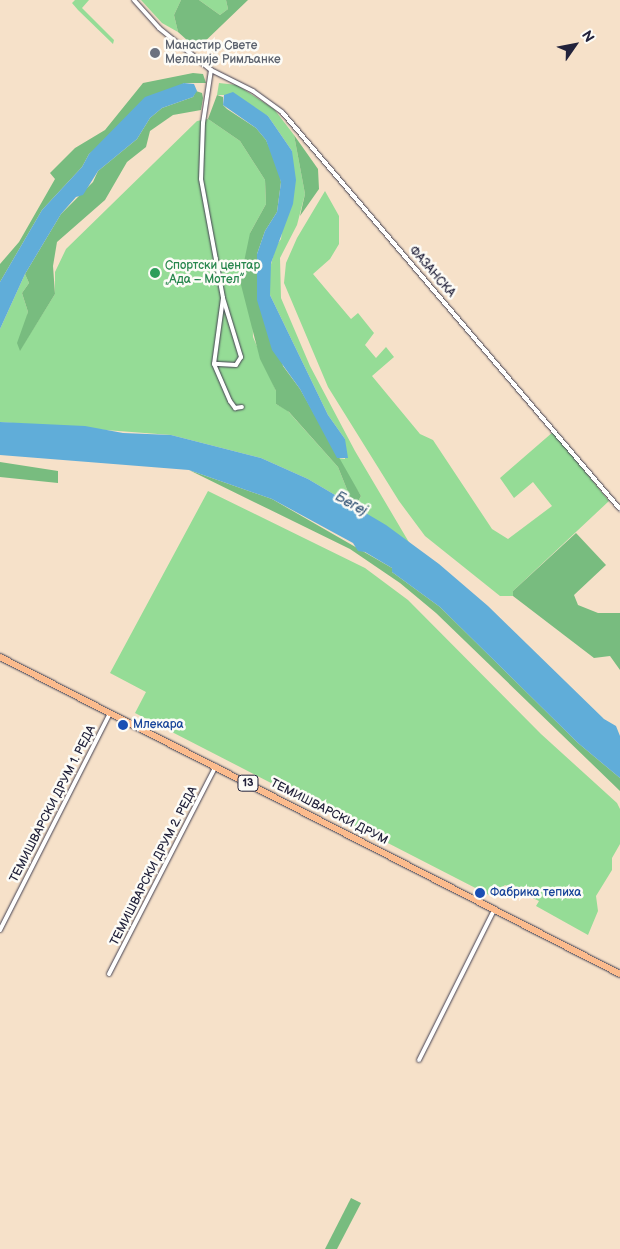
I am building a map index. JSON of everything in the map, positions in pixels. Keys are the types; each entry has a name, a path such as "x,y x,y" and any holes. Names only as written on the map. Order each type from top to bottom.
{"main road":[{"name":"ТЕМИШВАРСКИ ДРУМ","path":"0,657 620,974"}],"street":[{"name":"ФАЗАНСКА","path":"134,0 159,28 211,70 253,91 282,112 620,509"},
{"path":"211,70 203,123 200,179 223,298 241,360 236,365 214,364"},
{"path":"223,298 214,364 230,401 236,408 242,407"},
{"name":"ТЕМИШВАРСКИ ДРУМ 1. РЕДА","path":"0,930 110,713"},
{"name":"ТЕМИШВАРСКИ ДРУМ 2. РЕДА","path":"109,974 216,766"},
{"path":"419,1060 494,910"}],"green space":[{"path":"75,0 89,0 82,8 114,40 113,44 78,10 72,3"},
{"path":"141,0 181,0 174,15 178,32 162,23"},
{"path":"181,0 199,0 220,15 228,9 226,0 248,0 197,49 178,32 174,15"},
{"path":"199,0 226,0 228,9 220,15"},
{"path":"193,73 203,74 206,83 184,83 89,154 82,167 42,210 0,282 0,264 19,242 55,179 50,173 75,148 105,130 143,83"},
{"path":"219,83 237,85 274,109 294,135 305,194 297,225 280,258 281,298 310,366 355,451 410,544 355,507 361,496 337,458 345,459 345,439 328,415 270,295 268,275 276,246 281,239 292,151 268,116 224,95 217,95"},
{"path":"196,91 202,93 201,110 173,115 150,131 146,147 127,162 105,200 57,242 53,266 55,294 20,351 17,343 28,312 22,293 29,283 25,274 61,214 93,182 98,171 137,139 150,118 162,108 193,97"},
{"path":"217,95 223,97 223,105 227,109 256,128 266,140 278,167 281,182 277,212 265,231 257,254 283,366 300,389 361,496 355,507 347,502 348,492 338,467 289,412 276,404 276,391 260,359 240,281 250,233 266,204 265,180 240,141 208,119"},
{"path":"208,119 240,141 265,180 266,204 250,233 253,337 276,391 276,404 287,410 338,467 348,492 347,502 308,479 261,458 171,435 0,422 0,329 25,274 29,283 22,293 28,312 20,350 55,294 55,272 66,249 197,121"},
{"path":"294,135 318,169 319,189 300,216 305,194"},
{"path":"325,191 339,216 339,244 330,259 313,274 351,319 358,313 374,333 365,345 376,358 386,347 394,357 372,376 420,434 433,440 492,529 508,539 552,506 533,482 514,498 500,478 553,432 609,501 513,591 513,596 500,596 425,536 399,501 328,387 284,283 286,263 297,238"},
{"path":"0,462 58,471 58,483 0,477"},
{"path":"189,470 272,499 392,568 392,572 440,607 578,743 620,778 620,791 436,613 400,583 350,549"},
{"path":"208,491 365,568 408,600 541,734 617,803 620,809 620,844 612,858 612,870 596,896 598,911 588,935 536,906 539,901 505,885 491,896 135,713 146,692 110,673"},
{"path":"576,533 606,565 574,595 578,605 598,613 620,613 620,670 610,656 594,658 513,596 513,591"},
{"path":"351,1198 361,1203 337,1249 325,1249"}],"water":[{"path":"184,83 194,84 197,91 193,97 162,108 150,118 137,139 98,171 83,195 76,197 61,214 25,274 0,329 0,282 42,210 82,167 89,154 145,97"},
{"path":"233,92 268,116 292,151 296,180 293,204 271,263 270,295 328,415 345,439 348,458 337,458 300,389 272,350 257,300 257,254 265,231 277,212 281,182 266,140 256,128 223,105 224,95"},
{"path":"0,422 85,426 123,433 171,435 261,458 308,479 386,525 439,564 488,606 604,719 616,726 620,736 620,778 578,743 440,607 392,572 392,568 365,552 358,551 353,543 272,499 189,470 0,455"}],"place":[{"name":"Манастир Свете Меланије Римљанке","path":"155,53"},
{"name":"Спортски центар „Ада – Мотел”","path":"155,273"},
{"name":"Млекара","path":"123,725"},
{"name":"Фабрика тепиха","path":"480,893"}],"water label":[{"name":"Бегеј","path":"351,504"}]}
